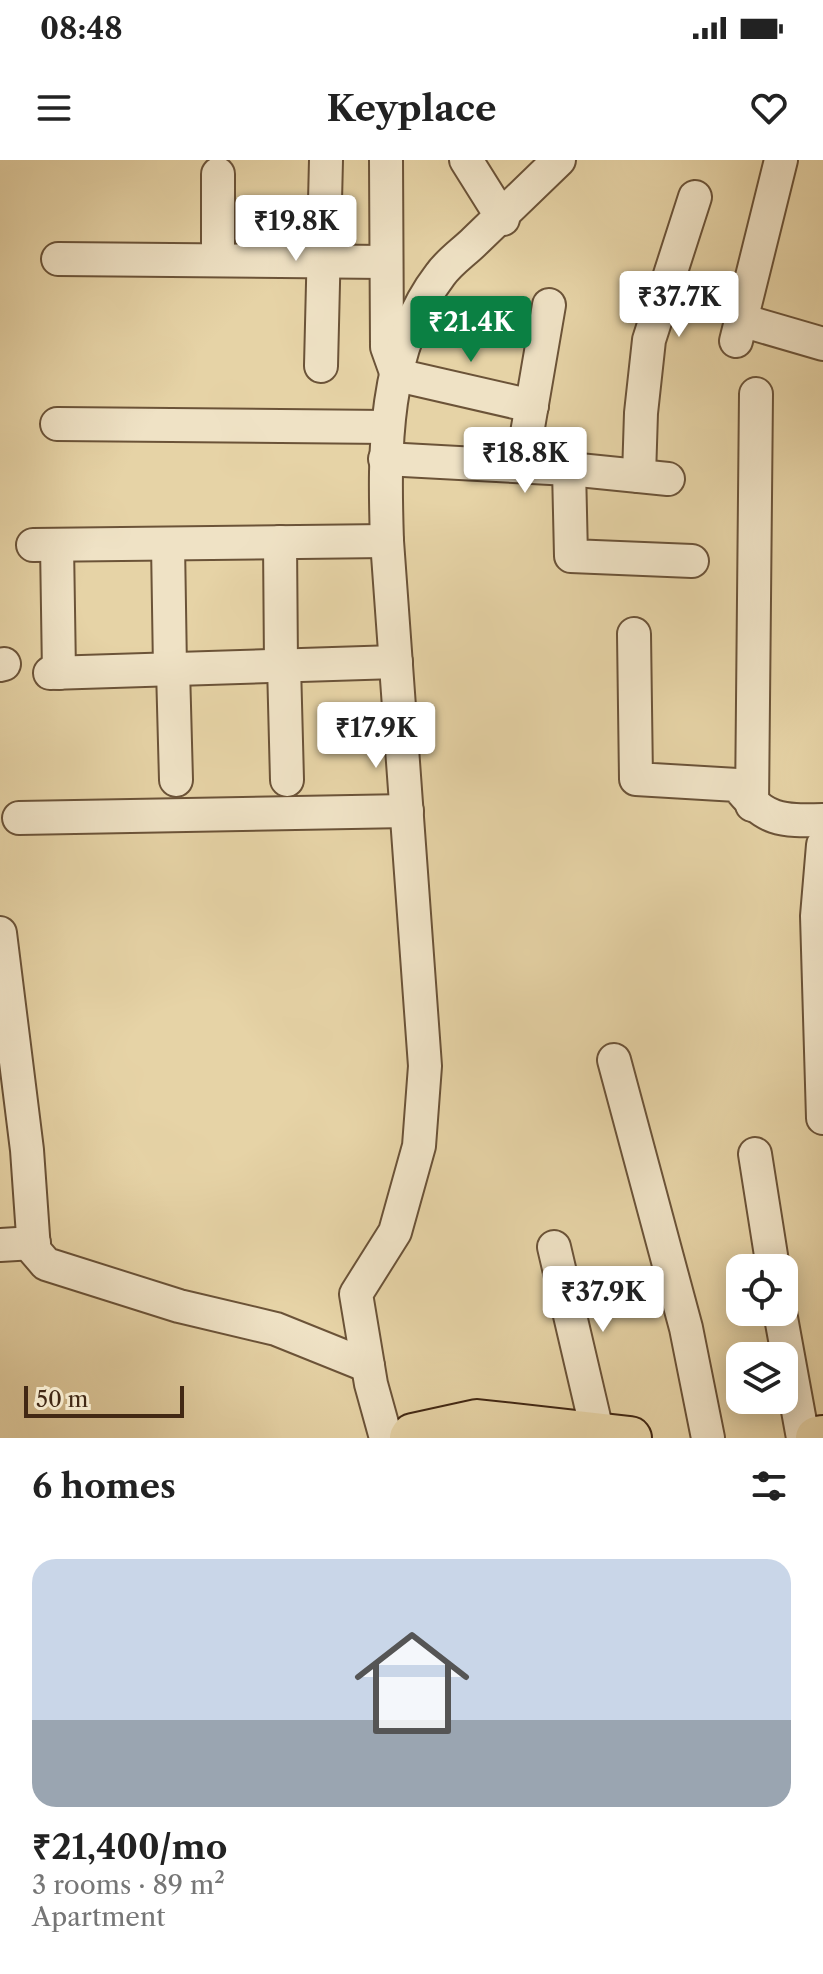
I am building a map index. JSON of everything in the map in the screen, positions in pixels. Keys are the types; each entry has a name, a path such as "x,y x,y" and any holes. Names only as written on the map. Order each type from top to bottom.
{"main road":[{"path":"411,1438 413,1435 477,1421 614,1436"},
{"path":"817,1438 823,1437"}],"street":[{"path":"321,366 326,160"},
{"path":"386,160 387,347 397,375"},
{"path":"466,160 502,217"},
{"path":"386,1438 368,1366 356,1294 395,1232 419,1146 425,1066 387,541 386,443 397,375 412,321 440,274 559,160"},
{"path":"781,160 739,330 823,344"},
{"path":"218,174 218,260"},
{"path":"57,424 386,443 569,469 654,477 641,413 649,340 695,197"},
{"path":"58,259 386,262"},
{"path":"526,439 549,305"},
{"path":"397,375 532,406"},
{"path":"752,805 756,394"},
{"path":"569,469 571,556 692,561"},
{"path":"387,541 45,545 54,673 396,662"},
{"path":"280,542 287,780"},
{"path":"168,544 176,780"},
{"path":"634,634 636,779 737,785 752,805 784,821 823,820"},
{"path":"19,818 407,811"},
{"path":"823,845 817,916 823,1118"},
{"path":"0,933 27,1150 34,1250 46,1264 179,1306 311,1340 368,1366"},
{"path":"614,1060 686,1328 708,1438"},
{"path":"755,1154 771,1254"},
{"path":"0,1245 34,1243"},
{"path":"554,1247 614,1436"},
{"path":"783,1326 803,1438"}]}
